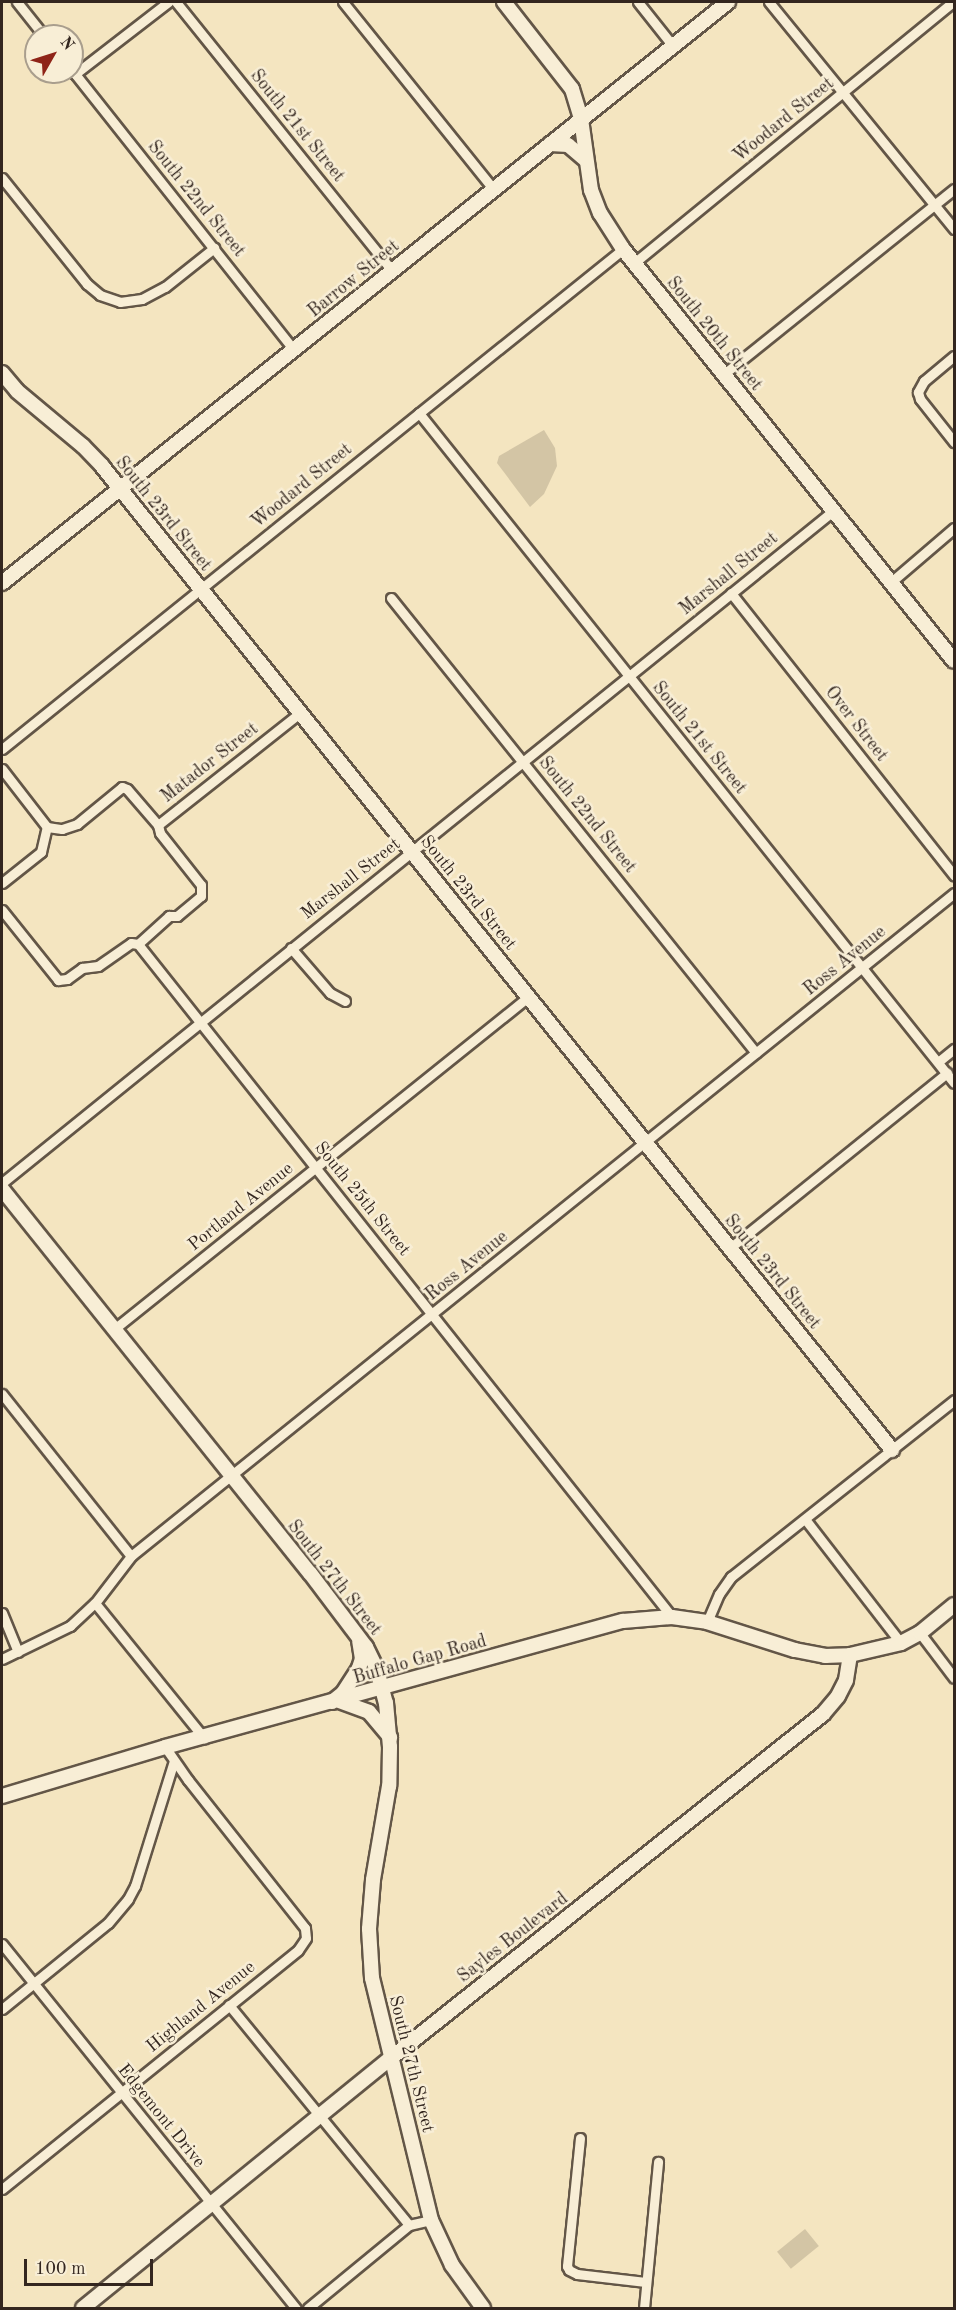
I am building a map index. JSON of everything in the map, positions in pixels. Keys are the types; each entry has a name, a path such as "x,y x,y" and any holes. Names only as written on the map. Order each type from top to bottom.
{"main road":[{"name":"South 20th Street","path":"504,2 572,89 581,119 591,190 600,213 623,249 954,661"},
{"name":"Barrow Street","path":"2,583 728,2"},
{"path":"550,144 568,144 586,160"},
{"name":"South 23rd Street","path":"2,373 46,416 83,446 120,488 892,1449"},
{"name":"South 27th Street","path":"2,1189 366,1647 383,1689 390,1737 389,1786 373,1880 369,1929 372,1978 431,2220 452,2265 483,2308"},
{"path":"850,1655 901,1643 920,1633 954,1605"},
{"name":"Buffalo Gap Road","path":"2,1795 165,1747 383,1689 623,1621 672,1617 707,1622 795,1650 825,1656 850,1655"},
{"path":"358,1636 362,1659 359,1668 343,1693 334,1702 369,1712 390,1737"},
{"name":"Sayles Boulevard","path":"83,2308 391,2058 823,1714 838,1696 846,1680 850,1655"}],"street":[{"path":"17,2 34,24"},
{"path":"84,64 168,2"},
{"name":"South 21st Street","path":"176,2 393,271"},
{"path":"344,2 495,190"},
{"path":"638,2 673,45"},
{"path":"769,2 954,230"},
{"name":"Woodard Street","path":"634,263 844,93 900,43 953,2"},
{"name":"South 22nd Street","path":"83,84 294,350"},
{"path":"2,178 87,284 100,295 120,302 142,299 165,287 214,248"},
{"path":"724,374 954,189"},
{"name":"Woodard Street","path":"2,749 623,249"},
{"path":"954,356 924,381 918,393 920,399 954,442"},
{"name":"South 21st Street","path":"419,413 954,1083"},
{"name":"Marshall Street","path":"2,1183 833,511"},
{"path":"891,582 954,528"},
{"name":"Over Street","path":"731,593 954,875"},
{"name":"South 22nd Street","path":"391,598 756,1053"},
{"name":"Matador Street","path":"138,944 169,916 177,916 201,896 201,885 160,833 158,825 300,713"},
{"path":"2,769 47,827 62,829 77,825 122,787 127,789 158,825"},
{"path":"2,883 41,852 47,827"},
{"name":"Ross Avenue","path":"2,1659 70,1626 95,1603 131,1556 863,969 954,893"},
{"path":"2,910 58,980 67,979 82,968 98,966 131,943 138,944"},
{"name":"South 25th Street","path":"138,944 202,1021 672,1617"},
{"path":"291,948 330,993 345,1000"},
{"name":"Portland Avenue","path":"113,1330 528,997"},
{"path":"938,1062 954,1049"},
{"path":"730,1248 947,1073"},
{"path":"2,1394 131,1556"},
{"path":"707,1622 719,1594 731,1577 954,1400"},
{"path":"805,1519 901,1643"},
{"path":"95,1603 204,1738"},
{"path":"2,1613 18,1652"},
{"path":"920,1633 954,1678"},
{"path":"2,2009 108,1923 128,1899 135,1886 174,1761 165,1747"},
{"name":"Highland Avenue","path":"2,2189 298,1950 306,1938 305,1928 174,1761"},
{"name":"Edgemont Drive","path":"2,1944 296,2308"},
{"path":"229,2005 409,2226"},
{"path":"580,2138 567,2266 577,2274 646,2282"},
{"path":"644,2308 658,2162"},
{"path":"308,2308 409,2226 431,2220"}],"shaded area":[{"path":"544,430 555,448 557,466 544,494 530,507 497,463 499,456"},
{"path":"805,2229 819,2246 791,2269 777,2252"}]}
